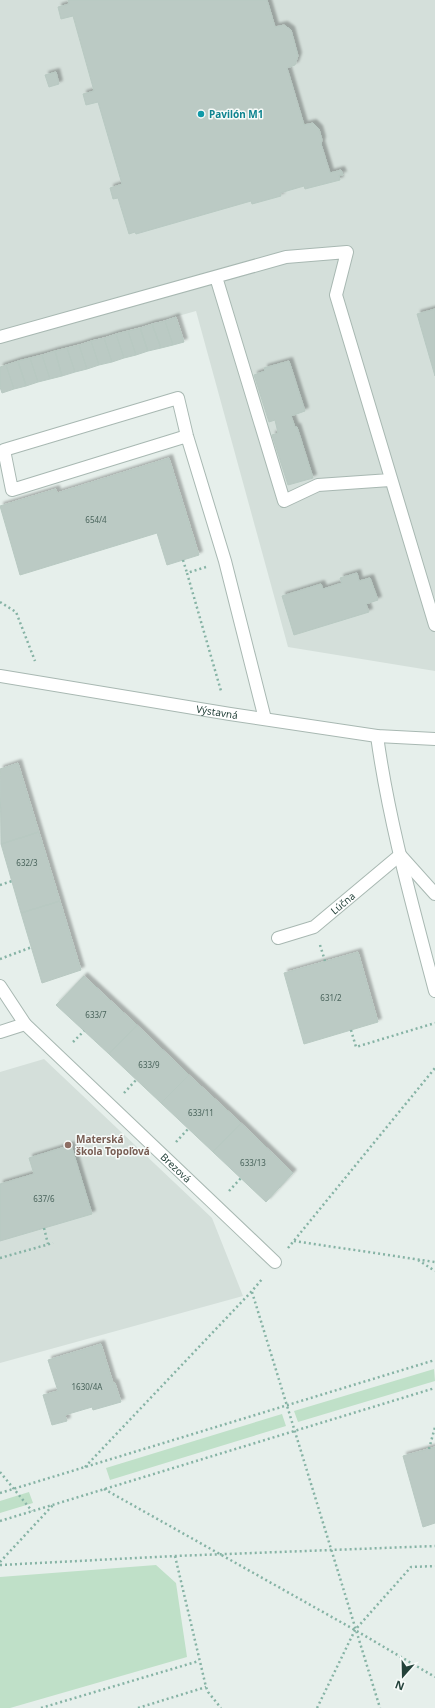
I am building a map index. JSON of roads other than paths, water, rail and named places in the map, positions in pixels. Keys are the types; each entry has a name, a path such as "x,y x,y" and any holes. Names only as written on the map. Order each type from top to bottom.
{"street":[{"path":"0,337 286,257 347,252 336,295 390,480 435,625"},
{"path":"216,277 284,501 318,485 390,480"},
{"path":"187,436 12,490 4,450 178,398 187,436 225,561 265,719"},
{"name":"Výstavná","path":"0,676 377,736 435,739"},
{"path":"377,736 381,767 400,855 435,991"},
{"path":"400,855 435,894"},
{"name":"Lúčna","path":"278,938 314,927 400,855"},
{"name":"Brezová","path":"0,986 25,1024 275,1262"},
{"path":"0,1032 25,1024"}],"place":[{"name":"Pavilón M1","path":"201,114"},
{"name":"Materská škola Topoľová","path":"68,1145"}]}
